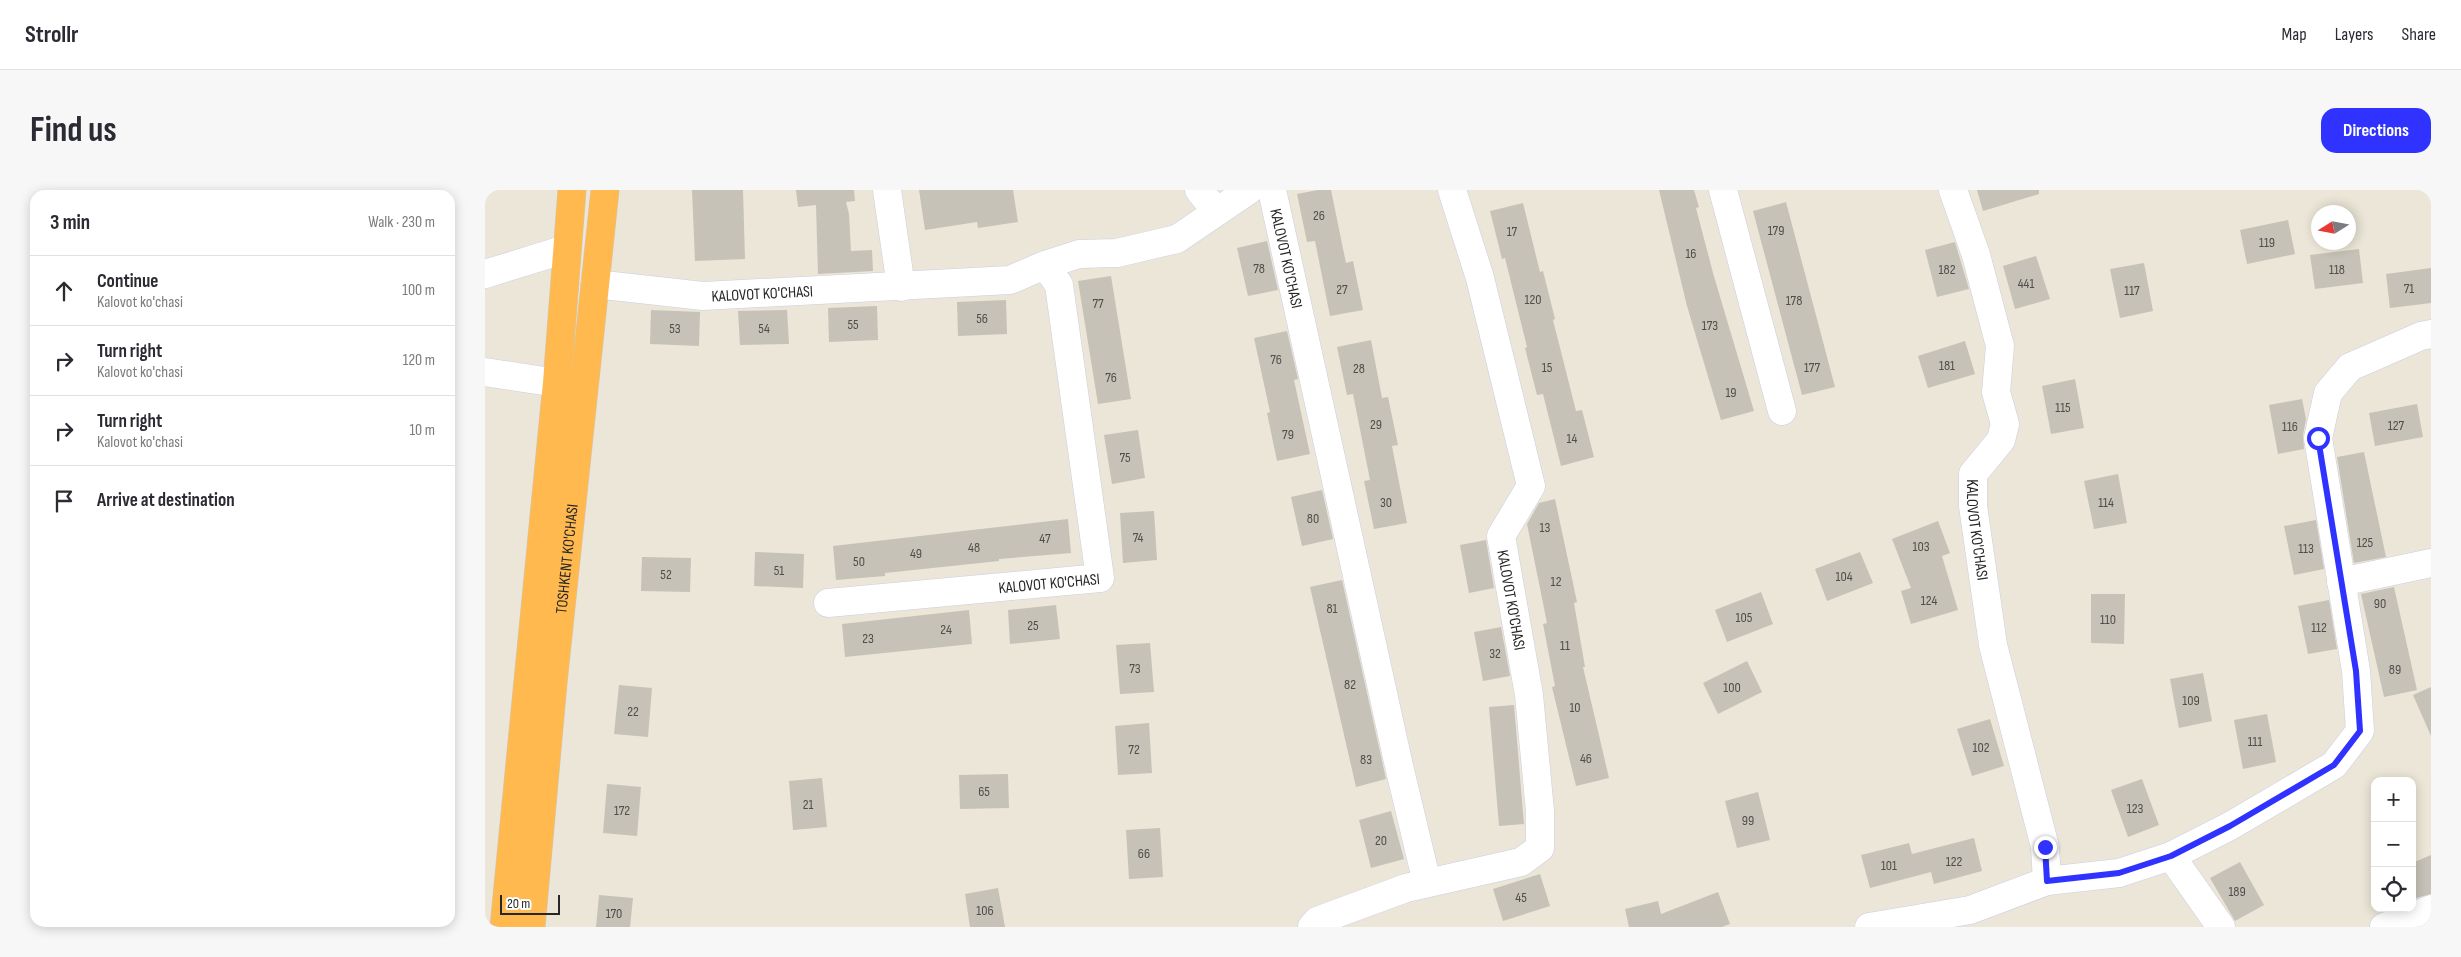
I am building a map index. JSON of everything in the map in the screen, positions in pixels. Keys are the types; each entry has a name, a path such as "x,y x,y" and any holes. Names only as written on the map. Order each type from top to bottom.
{"highway":[{"name":"TOSHKENT KO'CHASI","path":"505,927 557,383 572,190"},
{"name":"TOSHKENT KO'CHASI","path":"531,927 553,683 605,190"}],"street":[{"path":"887,190 901,287"},
{"path":"1199,190 1216,211"},
{"name":"KALOVOT KO'CHASI","path":"595,284 703,296 1010,280 1045,265 1079,254 1117,252 1177,239 1249,190"},
{"name":"KALOVOT KO'CHASI","path":"1272,190 1399,766 1427,883"},
{"name":"KALOVOT KO'CHASI","path":"1312,927 1317,921 1388,894 1427,883 1521,862 1540,848 1540,811 1529,695 1501,536 1531,486 1479,278 1452,190"},
{"path":"1723,190 1782,412"},
{"name":"KALOVOT KO'CHASI","path":"1953,190 1976,255 2000,346 1996,392 2005,424 2001,440 1973,474 1973,506 1993,645 2045,847 2047,881"},
{"path":"485,274 566,249"},
{"name":"KALOVOT KO'CHASI","path":"829,603 1100,578 1059,285 1045,265"},
{"path":"1869,927 1969,910 2047,881 2119,873 2171,856 2230,826 2334,765 2360,731 2356,671 2318,438 2328,393 2350,367 2421,336 2431,334"},
{"path":"485,372 557,383"},
{"path":"2341,582 2431,563"},
{"path":"2171,856 2221,927"},
{"path":"2384,927 2431,909"}],"building":[{"path":"692,190 743,190 745,259 695,261"},
{"path":"796,190 854,190 855,201 846,202 849,214 851,251 872,250 873,271 818,274 816,205 798,207"},
{"path":"919,190 1013,190 1018,222 978,228 977,222 925,230"},
{"path":"1318,190 1331,190 1346,263 1353,261 1363,310 1330,316 1315,241 1307,242 1297,194"},
{"path":"1659,190 1694,190 1699,207 1696,208 1713,273 1754,411 1721,420 1687,306"},
{"path":"1977,190 2039,190 2039,194 1983,211"},
{"path":"1786,202 1835,387 1802,395 1753,211"},
{"path":"1523,203 1540,272 1543,271 1555,319 1553,320 1576,411 1582,410 1594,457 1561,466 1543,394 1537,395 1505,258 1502,259 1490,211"},
{"path":"2288,220 2295,254 2247,264 2240,230"},
{"path":"1267,241 1278,290 1248,296 1237,248"},
{"path":"1955,242 1969,289 1937,297 1925,250"},
{"path":"2359,249 2363,283 2315,289 2310,255"},
{"path":"2036,256 2050,299 2015,309 2003,266"},
{"path":"2144,263 2153,311 2120,318 2110,269"},
{"path":"2431,268 2431,303 2390,308 2386,274"},
{"path":"1111,276 1131,399 1098,404 1078,281"},
{"path":"1006,300 1007,334 958,336 957,302"},
{"path":"877,306 878,340 829,342 828,308"},
{"path":"651,310 700,312 699,346 650,344"},
{"path":"787,310 789,344 740,345 738,311"},
{"path":"1287,331 1298,379 1294,380 1310,454 1277,461 1267,413 1270,412 1254,338"},
{"path":"1371,340 1382,398 1388,397 1398,445 1392,446 1407,523 1374,529 1364,481 1370,480 1353,394 1347,395 1337,347"},
{"path":"1965,341 1975,374 1928,388 1918,356"},
{"path":"2075,379 2084,428 2051,434 2042,386"},
{"path":"2302,399 2306,419 2303,435 2304,449 2278,454 2269,405"},
{"path":"2417,404 2423,437 2375,446 2369,413"},
{"path":"1138,430 1145,478 1112,484 1104,435"},
{"path":"2364,452 2386,557 2354,563 2337,457"},
{"path":"2118,474 2127,523 2094,529 2084,481"},
{"path":"1322,490 1333,539 1302,546 1291,497"},
{"path":"1555,499 1577,602 1574,603 1585,667 1583,667 1609,778 1576,786 1552,687 1555,686 1543,624 1547,623 1527,524 1539,503"},
{"path":"1154,511 1157,560 1123,563 1120,513"},
{"path":"1068,519 1071,553 999,559 999,561 885,573 885,576 836,580 833,546"},
{"path":"2316,520 2324,569 2294,575 2284,526"},
{"path":"1938,521 1950,553 1942,556 1958,610 1911,624 1901,591 1911,588 1892,539"},
{"path":"1486,540 1494,588 1469,593 1460,545"},
{"path":"755,552 804,554 803,588 754,586"},
{"path":"1860,552 1873,583 1827,601 1815,569"},
{"path":"642,557 691,558 690,592 641,591"},
{"path":"1342,580 1386,779 1356,787 1310,587"},
{"path":"2394,587 2417,690 2384,697 2361,594"},
{"path":"1761,592 1773,624 1727,642 1715,610"},
{"path":"2091,594 2125,594 2124,644 2091,643"},
{"path":"2329,600 2337,649 2308,654 2298,606"},
{"path":"1056,605 1060,639 1010,644 1008,610"},
{"path":"969,610 972,644 845,657 842,624"},
{"path":"1501,627 1510,676 1483,681 1474,632"},
{"path":"1150,643 1154,692 1120,694 1116,645"},
{"path":"1747,661 1762,692 1718,714 1703,683"},
{"path":"2203,673 2212,721 2179,728 2170,679"},
{"path":"619,685 652,688 648,737 614,734"},
{"path":"2431,687 2431,736 2413,695"},
{"path":"1514,705 1524,824 1499,826 1489,707"},
{"path":"2267,714 2276,762 2243,769 2234,720"},
{"path":"1990,719 2004,766 1972,776 1957,729"},
{"path":"1149,723 1152,773 1118,775 1115,726"},
{"path":"1008,774 1009,808 960,809 959,775"},
{"path":"822,778 827,827 793,830 789,781"},
{"path":"2142,779 2159,825 2128,837 2111,790"},
{"path":"607,784 641,787 637,836 603,833"},
{"path":"1758,792 1770,840 1737,848 1725,801"},
{"path":"1391,811 1404,859 1371,868 1359,820"},
{"path":"1160,828 1163,877 1129,879 1126,830"},
{"path":"1974,838 1982,871 1934,884 1931,872 1870,888 1861,855 1909,843 1912,854"},
{"path":"2431,855 2431,894 2416,898 2416,867 2416,861"},
{"path":"2240,862 2264,905 2235,921 2210,878"},
{"path":"1540,874 1550,906 1503,921 1493,889"},
{"path":"998,888 1005,927 970,927 965,894"},
{"path":"1718,892 1730,924 1722,927 1629,927 1625,909 1658,901 1661,914"},
{"path":"599,895 633,898 630,927 596,927"}],"route":[{"path":"2045,847 2047,881 2119,873 2171,856 2230,826 2334,765 2360,731 2356,671 2318,438"}]}
